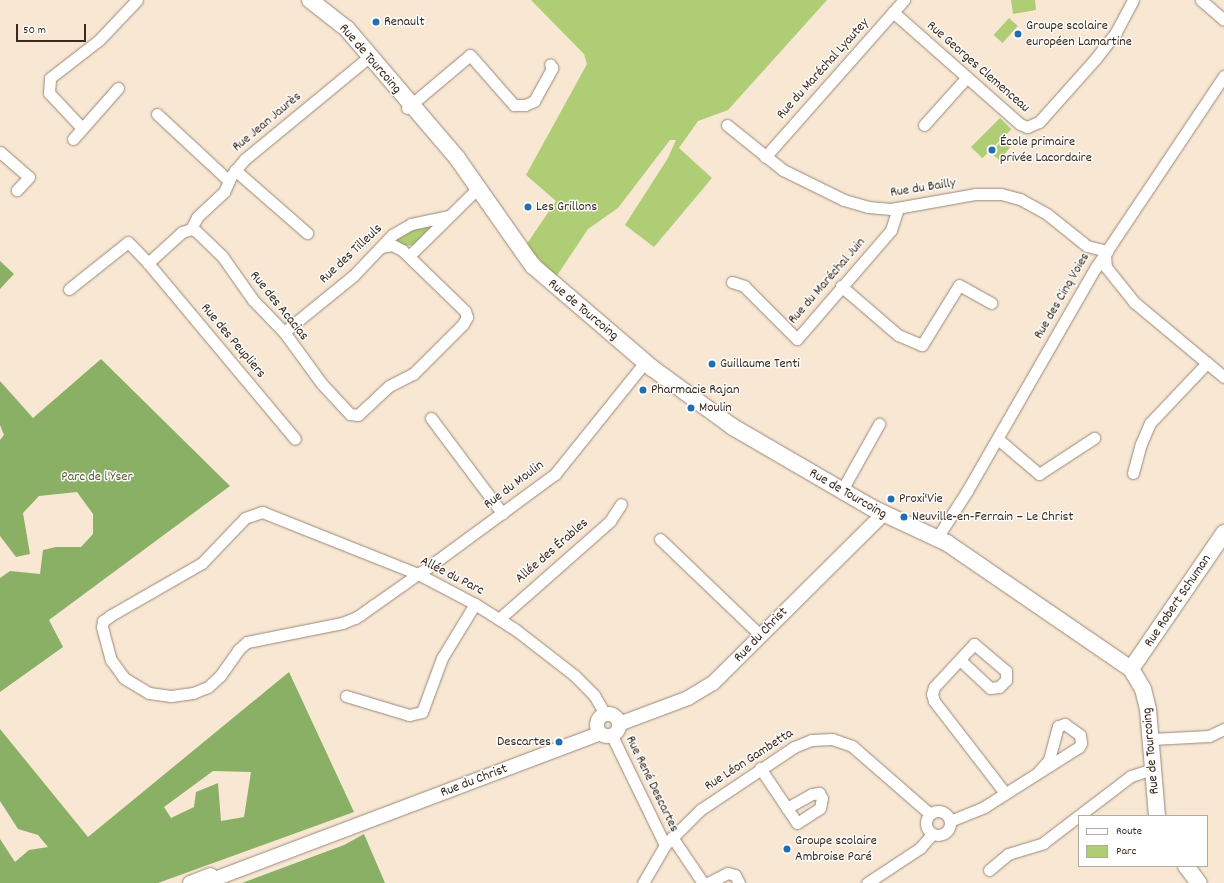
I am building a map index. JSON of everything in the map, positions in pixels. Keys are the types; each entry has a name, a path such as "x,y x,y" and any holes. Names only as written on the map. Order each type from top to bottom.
{"main road":[{"name":"Rue de Tourcoing","path":"315,4 367,58 477,189 533,266 645,362 718,418 883,514 937,538 1132,669 1145,694 1152,739 1157,815"},
{"name":"Rue Robert Schuman","path":"1132,669 1224,533"},
{"path":"1187,867 1200,883"}],"street":[{"path":"82,128 49,93 50,78 98,40 137,0"},
{"name":"Rue du Maréchal Lyautey","path":"764,157 904,0"},
{"name":"Rue Georges Clemenceau","path":"893,12 1020,124 1034,126 1104,49 1133,0"},
{"path":"1201,0 1224,20"},
{"path":"408,108 470,55 514,105 528,104 537,97 552,68 550,64"},
{"name":"Rue Jean Jaurès","path":"148,263 182,232 191,229 195,220 220,196 235,170 245,159 367,58"},
{"name":"Rue des Cinq Voies","path":"937,538 998,439 1106,252 1224,76"},
{"path":"924,125 967,77"},
{"path":"73,139 118,88"},
{"path":"157,114 228,181"},
{"name":"Rue du Bailly","path":"727,125 764,157 799,179 844,200 868,207 898,208 975,194 1007,195 1046,214 1083,244 1106,252"},
{"path":"0,152 29,177 17,190"},
{"path":"235,170 307,233"},
{"path":"382,247 396,245 409,256 477,189"},
{"name":"Rue du Maréchal Juin","path":"732,282 744,286 797,338 891,230 898,208"},
{"name":"Rue des Tilleuls","path":"284,332 353,276 392,235 407,225 448,216"},
{"name":"Rue des Acacias","path":"191,229 201,234 214,247 253,300 284,332 311,371 350,414 360,414 389,386 413,374 466,320 465,311 409,256"},
{"path":"69,290 128,242 148,263"},
{"path":"1106,252 1106,267 1134,302 1224,377"},
{"name":"Rue des Peupliers","path":"148,263 295,440"},
{"path":"841,286 898,335 922,345 959,285 991,303"},
{"name":"Rue du Moulin","path":"102,627 111,660 124,678 149,693 178,696 201,690 214,682 238,650 247,642 342,623 374,605 418,574 561,468 645,362"},
{"path":"1134,473 1141,444 1150,423 1207,363"},
{"path":"431,418 502,513"},
{"path":"842,490 879,424"},
{"path":"998,439 1039,474 1094,438"},
{"name":"Allée des Érables","path":"499,618 614,517 621,504"},
{"name":"Allée du Parc","path":"102,627 103,621 110,616 202,563 245,518 256,513 272,515 418,574 499,618 574,675 594,695 605,714"},
{"name":"Rue du Christ","path":"204,883 610,731 688,698 705,688 761,636 810,584 883,514"},
{"path":"660,539 761,636"},
{"path":"346,696 409,715 422,712 442,658 475,604"},
{"path":"960,660 934,688 934,701 1005,793"},
{"path":"605,714 614,716 610,731 597,722 605,714"},
{"path":"1152,739 1205,736 1224,730"},
{"name":"Rue René Descartes","path":"610,731 669,841 703,883"},
{"name":"Rue Léon Gambetta","path":"643,883 669,841 708,804 760,768 804,742 825,738 838,740 860,752 930,814 942,812 950,821"},
{"path":"760,768 787,808"},
{"path":"1079,815 1130,776 1153,768"},
{"path":"867,883 920,848 932,834 944,834 950,827 950,821 976,811 1039,771"},
{"name":"Rue du Christ","path":"190,883 359,819 392,812"},
{"path":"930,814 926,822 932,834"},
{"path":"989,870 1008,854 1043,843 1078,816"},
{"path":"708,883 728,873 735,875 739,883"}],"green space":[{"path":"531,0 827,0 728,110 698,121 679,148 712,178 654,247 625,225 668,158 676,140 670,140 618,208 588,229 556,277 526,245 556,201 526,175 587,64 584,54"},
{"path":"1011,0 1035,0 1036,10 1013,14"},
{"path":"1009,18 1018,26 1003,43 994,35"},
{"path":"1000,118 1011,129 982,158 971,147"},
{"path":"1004,137 1013,144 1000,160 991,154"},
{"path":"430,225 431,227 414,245 404,246 397,240 407,229"},
{"path":"0,261 14,274 0,289"},
{"name":"Parc de l'Yser","path":"101,359 230,486 49,620 63,647 0,692 0,578 10,571 40,574 43,550 56,547 81,547 93,534 93,514 77,492 39,496 23,513 30,554 16,557 0,536 0,440 4,435 0,425 0,381 33,418"},
{"path":"289,672 354,812 158,883 0,883 0,839 15,862 29,850 48,847 38,835 18,829 0,801 0,729 88,837","holes":["213,771 251,772 244,817 221,821 218,783 196,792 194,807 171,818 164,807"]},
{"path":"364,834 385,883 242,883 344,845"}],"place":[{"name":"Renault","path":"376,22"},
{"name":"Groupe scolaire européen Lamartine","path":"1018,34"},
{"name":"École primaire privée Lacordaire","path":"992,150"},
{"name":"Les Grillons","path":"528,207"},
{"name":"Guillaume Tenti","path":"712,364"},
{"name":"Pharmacie Rajan","path":"643,390"},
{"name":"Moulin","path":"691,408"},
{"name":"Proxi'Vie","path":"891,499"},
{"name":"Neuville-en-Ferrain – Le Christ","path":"904,517"},
{"name":"Descartes","path":"559,742"},
{"name":"Groupe scolaire Ambroise Paré","path":"787,849"}]}
